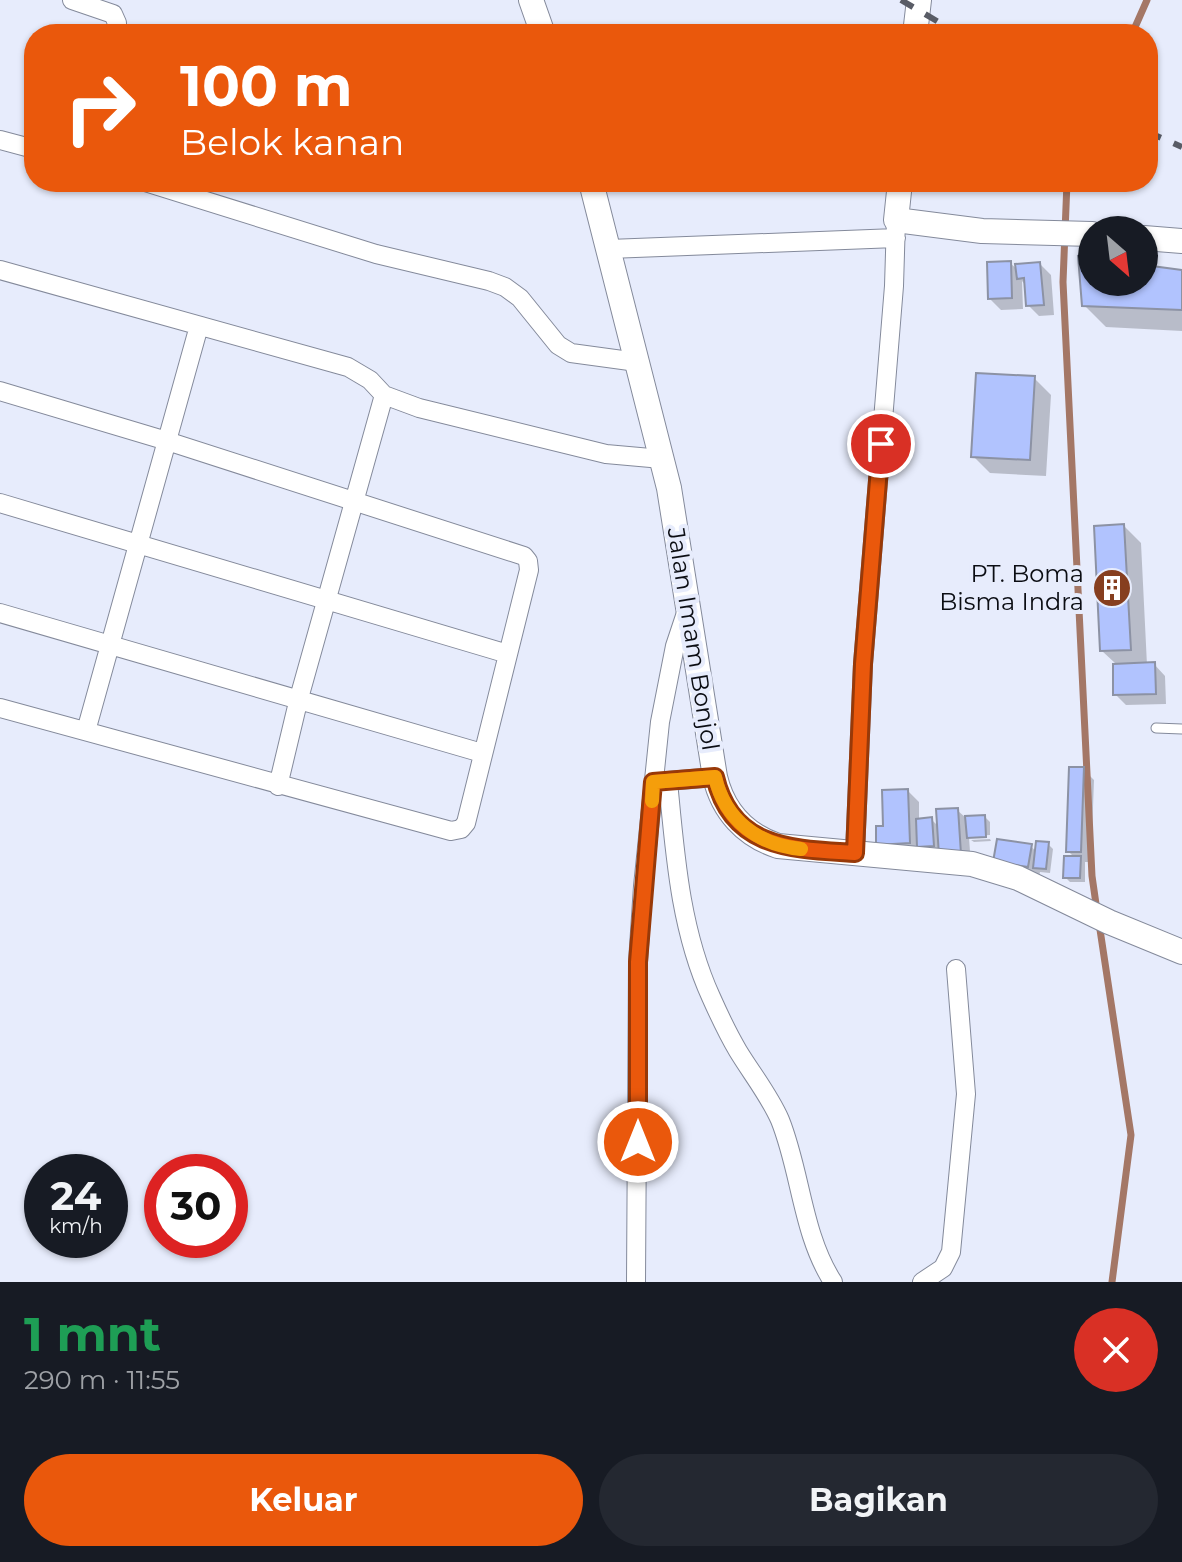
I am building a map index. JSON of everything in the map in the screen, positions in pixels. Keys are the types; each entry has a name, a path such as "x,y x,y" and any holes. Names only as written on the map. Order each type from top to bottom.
{"street":[{"path":"72,0 113,14 117,24"},
{"path":"531,0 539,24"},
{"path":"916,24 919,0"},
{"path":"0,140 24,146"},
{"path":"177,192 376,254 489,281 505,287 520,298 558,345 571,353 637,362"},
{"name":"Jalan Imam Bonjol","path":"594,192 669,488 715,777 723,801 734,818 770,843 790,848 972,864 1018,878 1109,922 1182,952"},
{"path":"855,853 863,664 899,192"},
{"path":"609,249 896,229 1077,233"},
{"path":"1158,239 1182,241"},
{"path":"0,270 348,367 370,380 384,395 419,408 606,454 662,459"},
{"path":"86,731 199,326"},
{"path":"0,391 355,500 524,556 529,570 466,823 461,829 451,831 278,786 0,708"},
{"path":"278,786 299,698 384,395"},
{"path":"0,503 508,654"},
{"path":"636,1282 638,962 671,663 688,607"},
{"path":"0,613 482,753"},
{"path":"660,782 715,777"},
{"path":"660,782 688,930 709,994 738,1051 778,1117 813,1237 833,1282"},
{"path":"922,1282 943,1268 951,1252 966,1094 956,969"}],"lane":[{"path":"1156,728 1182,729"}],"building":[{"path":"1011,261 1012,298 988,299 987,262"},
{"path":"1040,262 1044,305 1026,306 1024,278 1017,279 1015,264"},
{"path":"1158,267 1182,270 1182,310 1082,306 1081,296 1158,296"},
{"path":"976,373 1035,376 1030,460 971,457"},
{"name":"PT. Boma Bisma Indra","path":"1124,524 1131,650 1100,651 1094,526"},
{"name":"PT. Boma Bisma Indra","path":"1155,662 1156,694 1113,695 1113,664"},
{"path":"1069,767 1084,767 1081,852 1066,852"},
{"path":"908,789 910,843 876,845 876,826 883,826 882,790"},
{"path":"958,808 961,854 939,856 936,809"},
{"path":"985,815 986,837 967,838 965,816"},
{"path":"932,817 934,846 917,847 916,819"},
{"path":"997,839 1032,844 1028,867 993,862"},
{"path":"1036,841 1049,842 1046,869 1033,868"},
{"path":"1064,856 1081,856 1080,878 1063,878"}],"waterway":[{"path":"1136,24 1147,0"},
{"path":"1067,192 1063,282 1092,876 1097,911"},
{"path":"1099,923 1131,1135 1112,1282"}],"railway":[{"path":"901,0 942,24"},
{"path":"1158,136 1182,147"}],"slow traffic":[{"path":"652,801 653,782 715,777 723,801 740,824 770,843 801,849"}],"place":[{"name":"PT. Boma Bisma Indra","path":"1112,588"}],"route":[{"path":"638,1142 638,962 653,782 715,777 723,801 734,818 770,843 790,848 855,853 863,664 881,444"}]}
